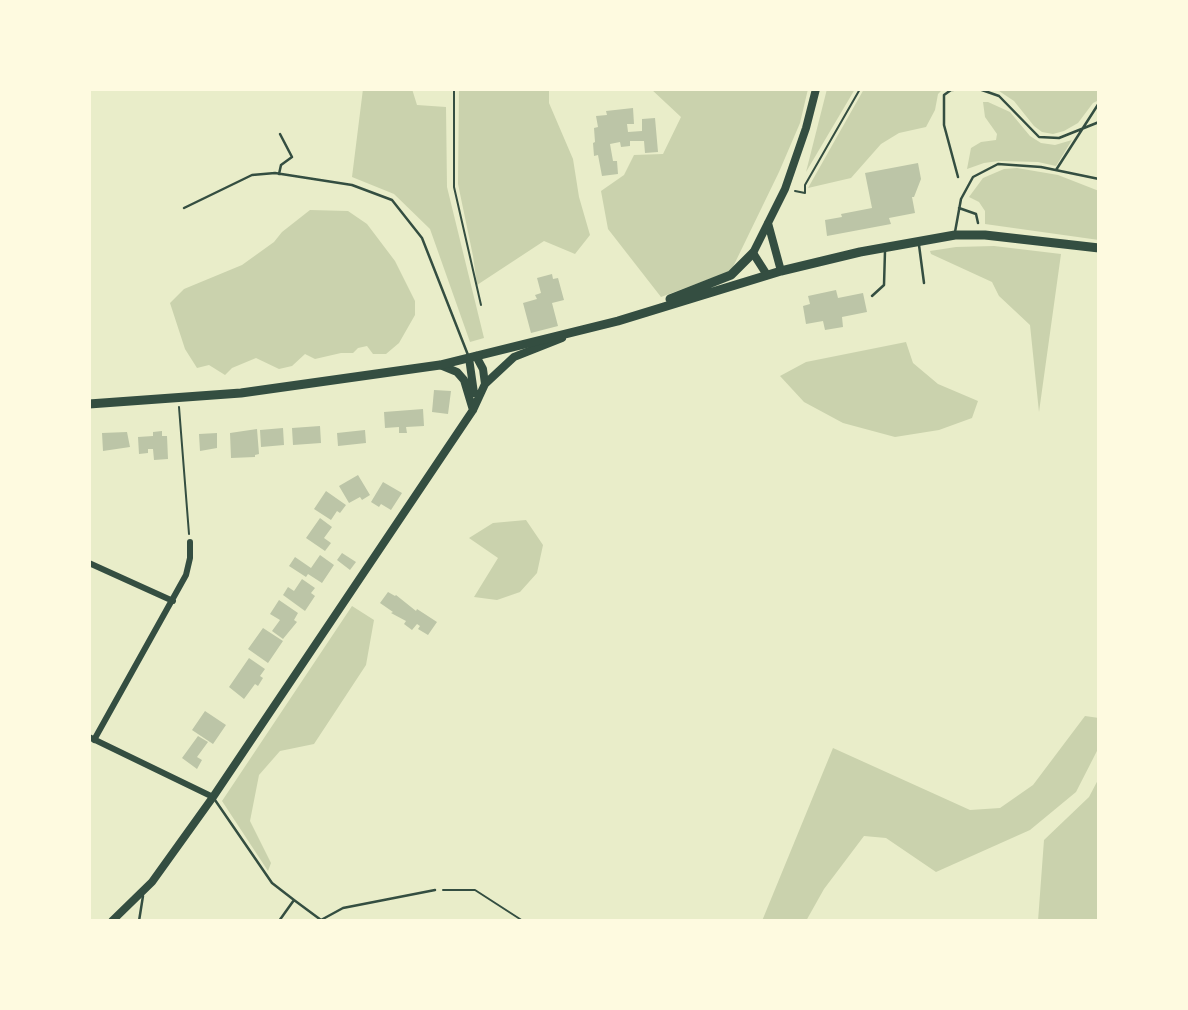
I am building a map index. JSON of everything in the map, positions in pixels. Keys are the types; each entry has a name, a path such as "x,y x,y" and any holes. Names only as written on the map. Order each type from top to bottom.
{"main road":[{"path":"89,404 290,387 440,365 574,333 781,271 884,247 955,235 985,235 1099,248"},
{"path":"651,311 665,301 731,275 753,253"}],"street":[{"path":"767,275 753,253 785,188 806,128 816,89"},
{"path":"768,223 781,271"},
{"path":"112,921 143,892 213,797 474,410 485,384 514,357 574,333"},
{"path":"473,357 483,369 485,384"},
{"path":"473,357 474,410"},
{"path":"440,365 457,372 464,380 474,410"},
{"path":"190,542 186,575 92,739 213,797"},
{"path":"89,563 173,601"}],"lane":[{"path":"958,177 944,125 944,95 951,90 965,89"},
{"path":"979,89 999,96 1039,137 1059,138 1099,122"},
{"path":"1056,170 1099,103"},
{"path":"279,174 281,165 292,157 280,134"},
{"path":"955,235 961,199 973,177 998,164 1019,164 1099,179"},
{"path":"184,208 252,175 279,174 352,185 392,200 422,238 473,357"},
{"path":"960,208 976,214 978,223"},
{"path":"919,241 924,283"},
{"path":"872,296 884,285 884,247"},
{"path":"213,797 272,883 321,920 343,908 435,890"},
{"path":"139,921 143,892"},
{"path":"279,921 294,900"}],"path":[{"path":"454,89 454,187 481,305"},
{"path":"785,188 805,193 805,185 860,89"},
{"path":"178,398 190,542"},
{"path":"435,890 475,890 523,921"}],"green space":[{"path":"363,89 412,89 417,105 446,107 447,187 484,338 470,342 430,229 394,194 352,177"},
{"path":"459,89 549,89 549,103 573,159 579,197 590,235 575,254 544,241 477,285 458,184"},
{"path":"651,89 808,89 800,123 731,271 661,297 608,229 601,191 624,175 634,155 663,154 681,117"},
{"path":"827,89 855,89 806,172"},
{"path":"864,89 943,89 938,94 935,110 926,127 899,133 881,144 851,178 808,188"},
{"path":"996,89 1099,89 1099,100 1093,103 1078,123 1053,134 1042,132 1034,126 1014,101"},
{"path":"983,102 1010,112 1030,136 1041,143 1055,145 1072,140 1056,166 1038,162 999,161 967,169 971,148 981,142 996,140 997,134 985,117"},
{"path":"1017,168 1058,175 1099,191 1099,240 985,224 985,211 979,202 969,197 983,178 1004,169"},
{"path":"310,210 348,211 367,224 395,261 415,301 415,315 399,343 386,354 373,354 367,346 358,348 353,353 315,359 305,354 292,366 279,369 256,358 232,368 225,375 209,365 197,368 185,349 170,303 184,289 242,265 274,242 282,232"},
{"path":"994,246 1061,254 1039,412 1030,325 999,296 992,282 931,254 930,251"},
{"path":"906,342 913,363 938,384 978,401 972,418 939,430 895,437 843,423 804,402 780,376 806,362"},
{"path":"526,520 543,545 537,573 520,592 497,600 474,597 498,558 469,538 493,523"},
{"path":"352,606 374,620 366,665 314,744 280,751 259,775 250,821 271,863 268,871 222,801"},
{"path":"1085,716 1099,718 1099,747 1076,792 1030,830 936,872 886,838 864,836 824,889 806,921 762,921 833,748 970,810 1000,808 1033,785"},
{"path":"1099,778 1099,921 1038,921 1044,840 1089,797"}],"building":[{"path":"633,108 634,124 627,124 628,132 642,131 642,119 655,118 658,152 645,153 644,141 630,141 630,146 621,147 620,142 610,144 613,161 617,161 618,174 602,176 598,155 594,156 594,128 598,127 596,116 607,115 606,111"},
{"path":"918,163 921,179 912,197 915,213 889,218 891,224 827,236 825,220 872,208 865,173"},
{"path":"552,274 553,279 558,278 564,300 552,303 558,326 531,333 523,303 537,299 535,295 541,293 537,278"},
{"path":"836,290 838,298 863,293 867,312 842,317 843,327 825,330 823,321 806,324 803,306 810,304 808,296"},
{"path":"434,390 451,391 448,414 432,412"},
{"path":"423,409 424,426 406,427 407,433 399,433 399,427 385,428 384,412"},
{"path":"320,426 321,443 293,445 292,428"},
{"path":"283,428 284,445 261,447 260,430"},
{"path":"257,429 259,454 255,457 231,458 230,433"},
{"path":"365,430 366,443 338,446 337,433"},
{"path":"162,431 162,436 167,436 168,459 154,460 153,449 139,454 138,437 153,436 153,432"},
{"path":"127,432 130,447 103,451 102,433"},
{"path":"217,433 217,448 200,451 199,434"},
{"path":"358,475 370,495 349,503 339,486"},
{"path":"383,482 402,493 391,510 371,502"},
{"path":"326,491 346,505 340,513 337,511 331,520 314,509"},
{"path":"320,518 332,527 324,538 331,543 325,551 306,538"},
{"path":"342,553 356,562 350,570 337,560"},
{"path":"320,555 334,565 322,583 289,566 295,557 311,568"},
{"path":"302,579 315,588 311,593 315,596 305,611 283,595 288,587 294,591"},
{"path":"388,592 437,622 428,635 418,629 420,626 417,624 412,630 404,624 406,621 380,603"},
{"path":"279,600 298,613 294,620 297,622 283,639 272,631 280,620 270,614"},
{"path":"263,628 283,641 268,663 248,649"},
{"path":"249,658 265,669 258,686 255,684 244,699 229,687"},
{"path":"205,711 226,725 213,744 192,730"},
{"path":"198,736 208,742 197,757 202,760 197,769 182,758"}]}
